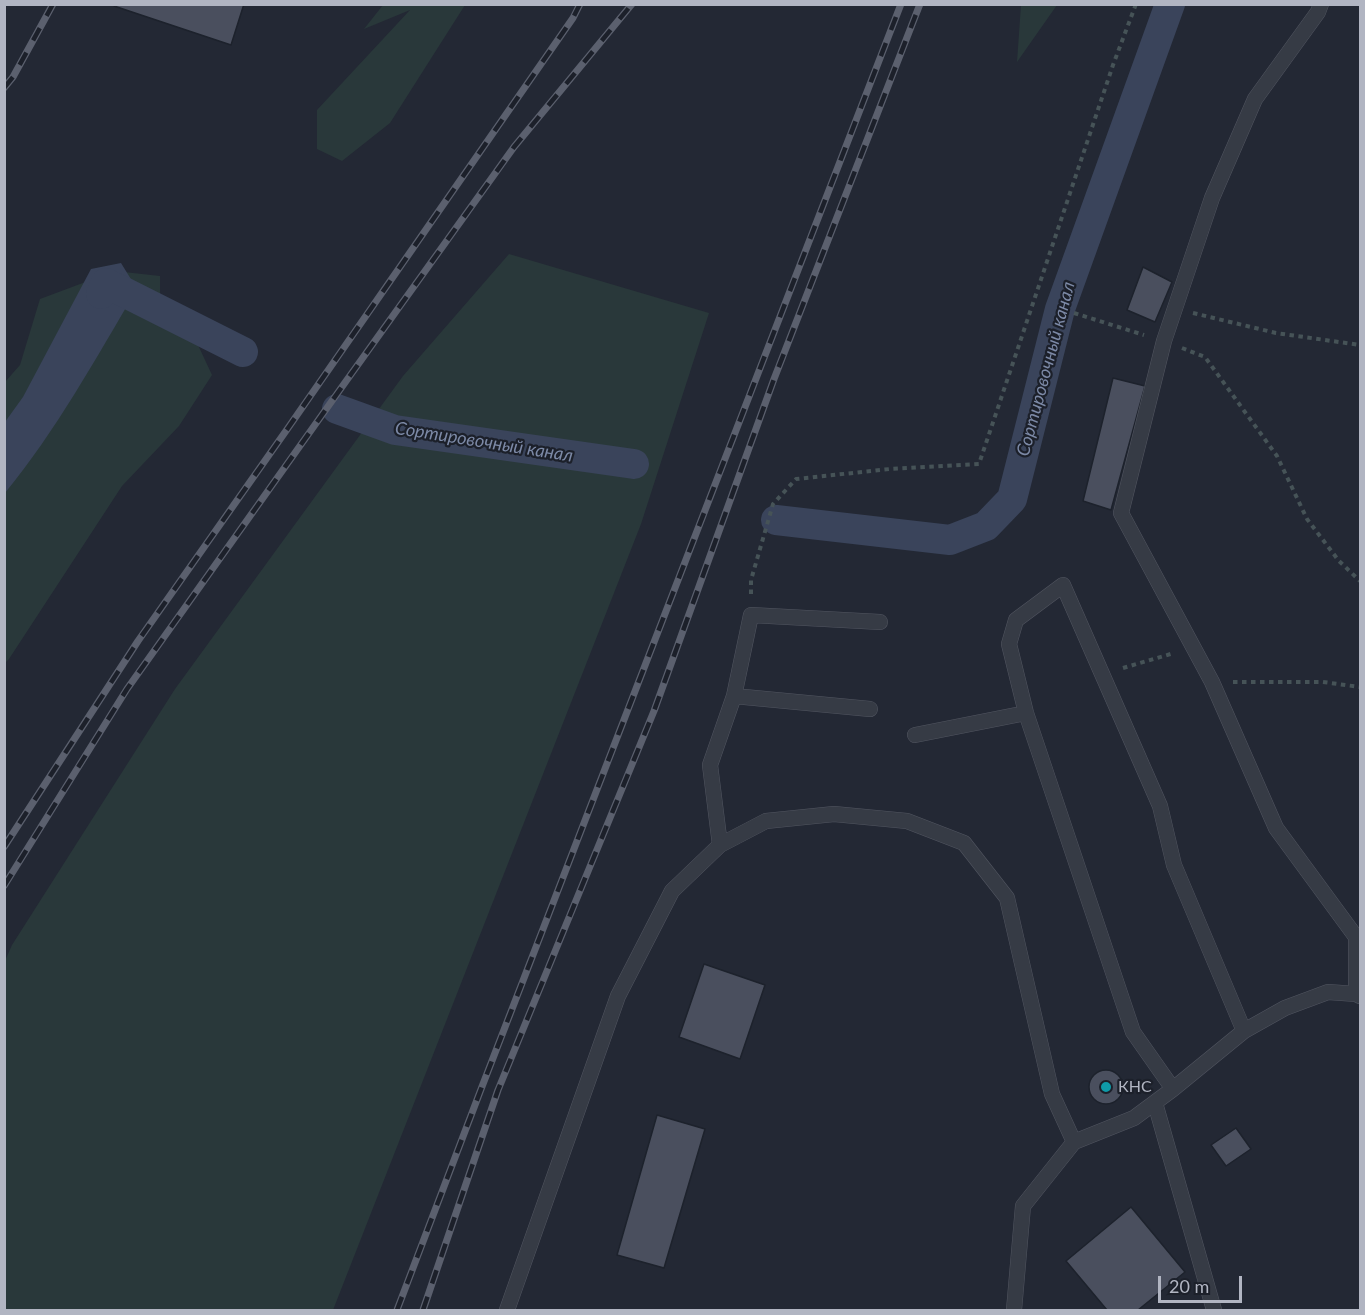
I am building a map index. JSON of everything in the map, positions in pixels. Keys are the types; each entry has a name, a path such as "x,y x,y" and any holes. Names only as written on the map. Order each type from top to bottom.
{"lane":[{"path":"1014,1311 1023,1206 1074,1142 1134,1118 1244,1031 1285,1008 1328,992 1358,995 1356,937 1276,828 1212,682 1120,513 1164,341 1212,198 1255,99 1318,12 1321,4"},
{"path":"1173,1089 1133,1032 1026,713 1009,644 1016,620 1063,585 1160,806 1174,865 1244,1031"},
{"path":"720,845 710,765 734,696 751,615 880,622"},
{"path":"734,696 870,709"},
{"path":"915,735 1026,713"},
{"path":"507,1311 618,996 672,891 720,845 766,821 834,814 907,821 964,843 1007,898 1052,1094 1074,1142"},
{"path":"1155,1103 1214,1311"}],"path":[{"path":"751,615 751,580 772,504 796,479 890,469 979,464 1113,65 1136,4"},
{"path":"1175,309 1276,333 1360,345"},
{"path":"1074,314 1164,341 1205,357 1277,456 1307,519 1339,561 1360,581"},
{"path":"1102,674 1193,647"},
{"path":"1212,682 1323,682 1360,687"}],"shaded area":[{"path":"416,4 465,5 390,123 342,161 317,149 317,110 410,10 364,29 383,5 414,6"},
{"path":"1021,5 1057,5 1017,62"},
{"path":"509,254 709,313 641,524 333,1310 5,1310 4,963 12,945 175,689 403,376"},
{"path":"115,271 160,276 160,309 182,321 198,345 212,375 179,426 122,486 5,663 5,382 20,365 40,299"}],"water":[{"path":"121,263 137,289 58,419 5,493 5,422 23,397 91,269"}],"building":[{"path":"115,4 244,4 231,45 114,6"},
{"path":"1143,267 1172,282 1155,322 1127,310"},
{"path":"1113,378 1145,386 1111,510 1083,501"},
{"path":"704,964 765,985 740,1059 679,1037"},
{"name":"КНС","path":"1106,1070 1118,1075 1123,1087 1118,1099 1106,1104 1094,1099 1089,1087 1094,1075"},
{"path":"657,1115 705,1129 664,1268 617,1255"},
{"path":"1236,1128 1251,1149 1226,1166 1211,1145"},
{"path":"1131,1207 1185,1272 1138,1310 1107,1310 1066,1261"}],"waterway":[{"name":"Сортировочный канал","path":"776,520 950,540 986,526 1012,499 1060,309 1170,4"},
{"name":"Сортировочный канал","path":"101,294 106,283 243,352"},
{"name":"Сортировочный канал","path":"337,409 395,430 634,464"}],"railway":[{"path":"4,88 13,77 53,4"},
{"path":"4,847 138,641 573,18 580,4"},
{"path":"4,886 127,689 344,384 514,147 632,4"},
{"path":"397,1310 901,4"},
{"path":"423,1310 498,1090 654,711 774,379 920,4"}],"place":[{"name":"КНС","path":"1106,1087"}]}
